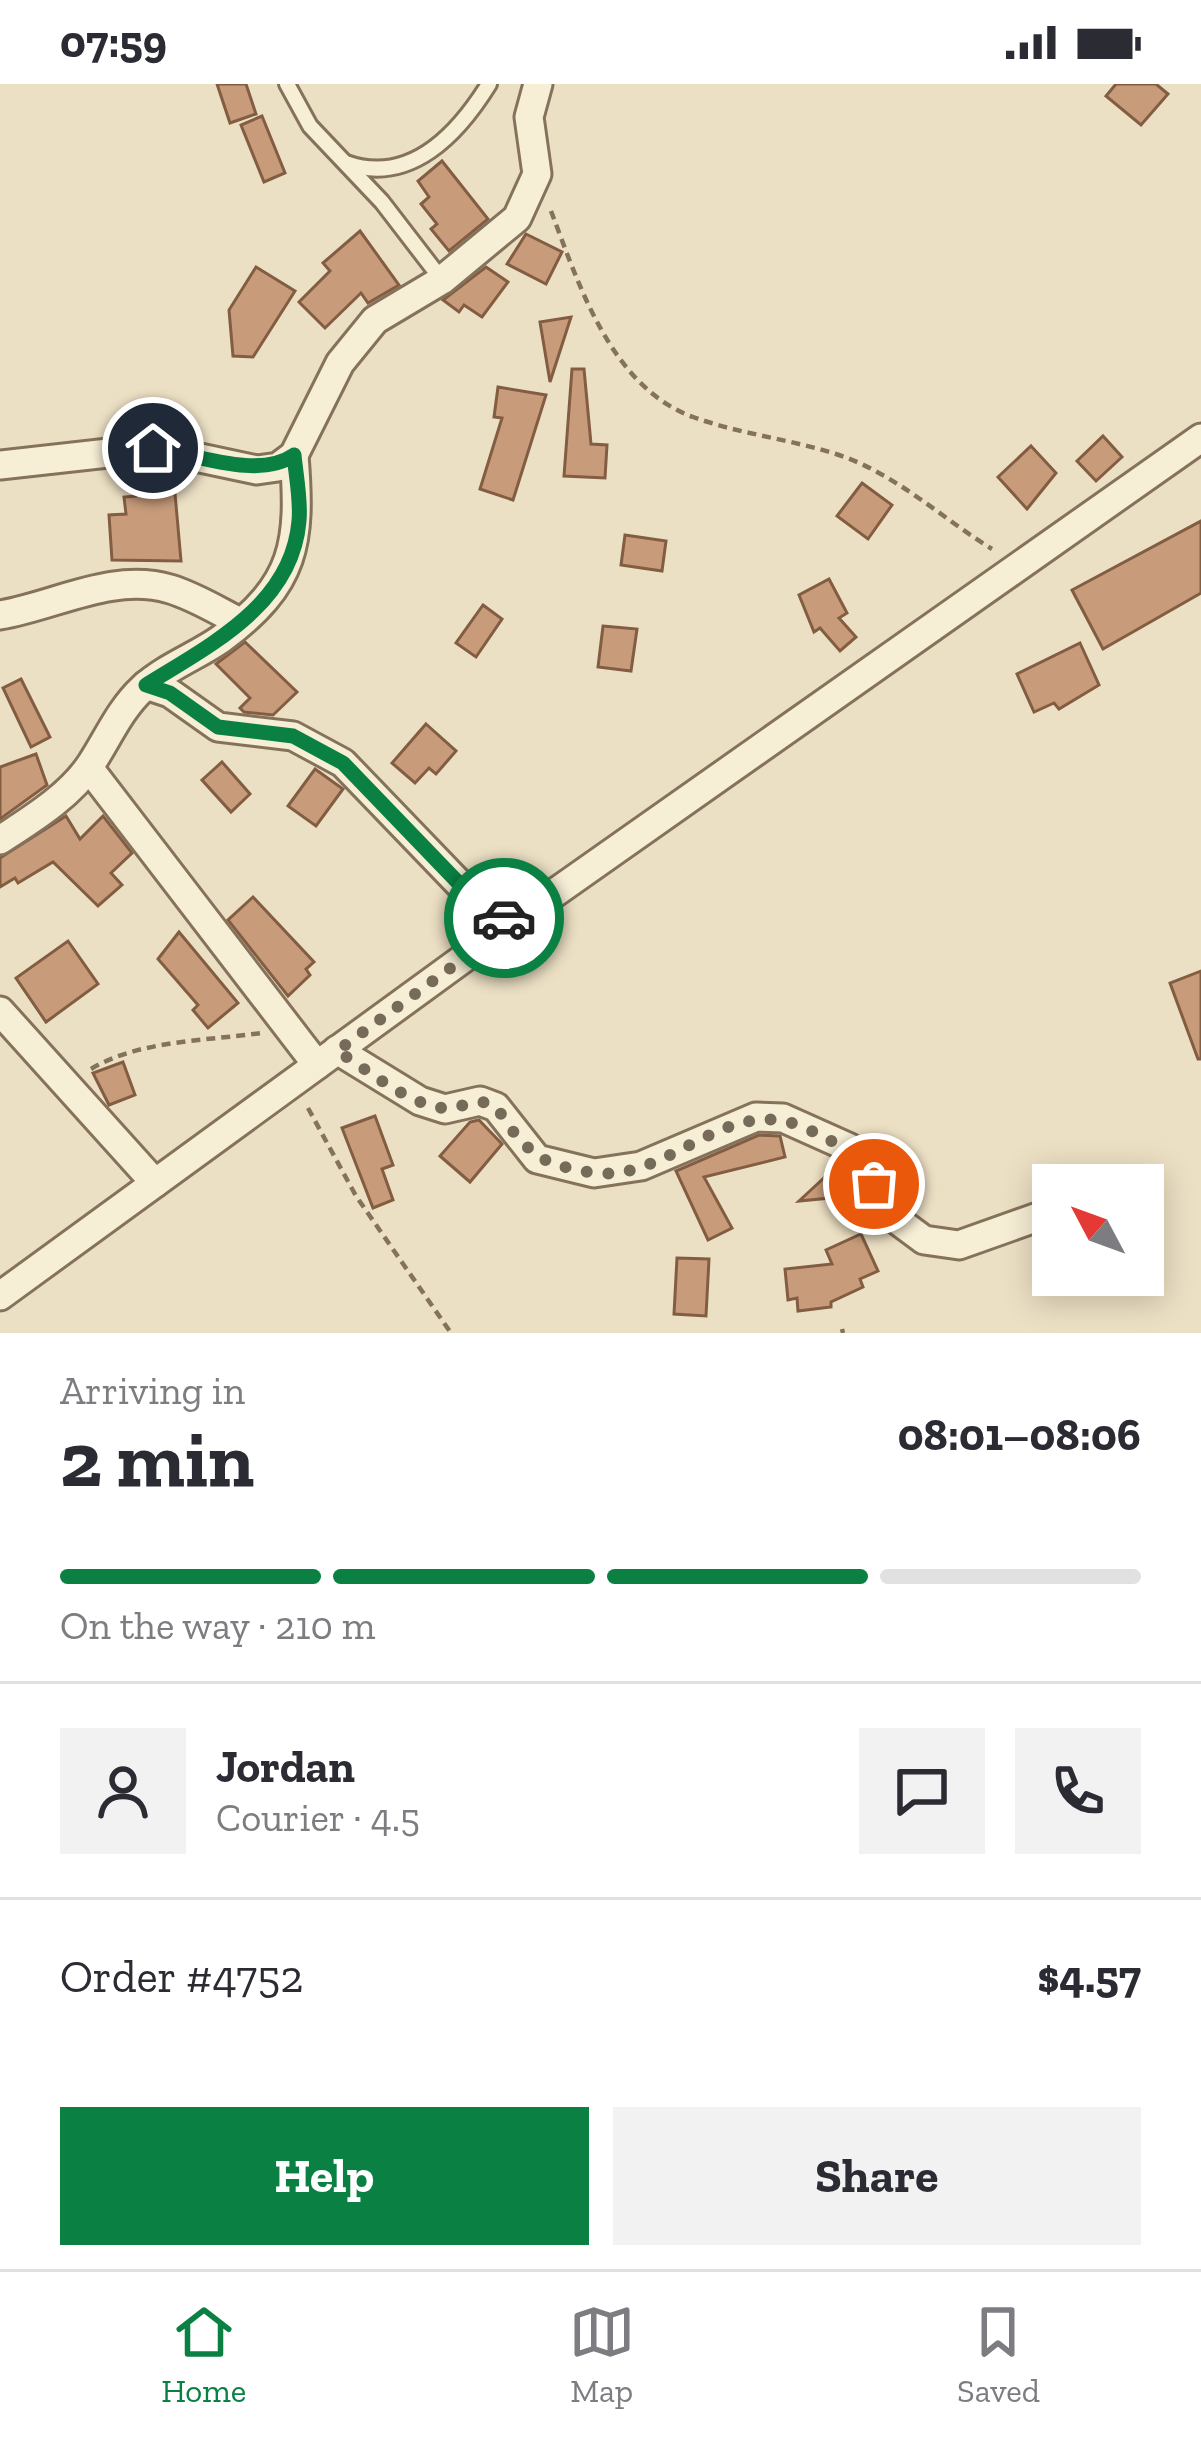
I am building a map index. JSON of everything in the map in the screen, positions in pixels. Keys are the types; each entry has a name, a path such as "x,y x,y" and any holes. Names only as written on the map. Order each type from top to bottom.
{"street":[{"path":"0,466 153,448 256,470 278,467 294,455 340,363 375,320 442,280 517,218 537,174 530,117 538,84"},
{"path":"0,1296 512,923 1201,438"},
{"path":"0,840 44,811 89,768 125,706 146,685 240,622 279,586 291,562 299,520 294,455"},
{"path":"0,615 79,592 134,584 170,589 240,622"},
{"path":"146,685 170,693 218,727 293,736 343,763 471,896 512,923"},
{"path":"89,768 316,1066 445,1109 480,1101 496,1107 537,1160 594,1173 641,1166 756,1117 783,1118 850,1148 898,1220 924,1240 959,1245 1032,1219"},
{"path":"0,1011 155,1183"}],"lane":[{"path":"287,84 310,126 382,202 442,280"},
{"path":"341,161 365,170 411,162 464,125 488,84"}],"path":[{"path":"537,174 584,296 612,348 645,385 688,415 837,454 894,480 1017,565"},
{"path":"65,1084 110,1058 289,1030"},
{"path":"316,1066 356,1196 451,1333"}],"building":[{"path":"217,84 246,84 256,114 230,123"},
{"path":"1116,84 1156,84 1168,94 1141,125 1106,96"},
{"path":"262,116 285,173 264,182 241,125"},
{"path":"442,161 488,219 449,251 431,229 437,224 421,204 429,197 418,181"},
{"path":"360,231 399,285 368,303 361,293 325,328 299,302 330,271 323,263"},
{"path":"526,234 562,252 546,284 507,264"},
{"path":"256,267 295,291 253,357 233,356 229,310"},
{"path":"486,267 508,282 482,317 464,305 459,312 443,300"},
{"path":"571,317 550,382 540,322"},
{"path":"572,369 584,369 591,444 607,445 605,478 564,476"},
{"path":"498,387 546,395 513,500 480,489 502,418 494,417"},
{"path":"1103,436 1122,457 1096,481 1077,461"},
{"path":"1031,446 1056,473 1027,509 998,477"},
{"path":"136,470 173,471 181,561 112,560 109,515 126,514 124,497 136,496"},
{"path":"862,483 892,505 868,539 837,516"},
{"path":"1201,521 1201,593 1103,649 1072,590"},
{"path":"625,535 666,541 662,571 621,565"},
{"path":"829,579 847,613 839,618 856,637 840,651 820,628 814,632 799,595"},
{"path":"483,605 502,619 476,657 456,643"},
{"path":"603,626 637,629 631,671 598,667"},
{"path":"245,642 297,692 273,715 244,712 240,708 250,698 216,664"},
{"path":"1080,643 1099,685 1059,709 1054,703 1034,712 1017,674"},
{"path":"21,679 50,737 31,747 3,688"},
{"path":"426,724 456,751 436,774 429,768 415,783 392,763"},
{"path":"36,754 47,785 0,819 0,767"},
{"path":"222,762 250,794 231,812 202,780"},
{"path":"315,769 343,789 316,826 288,806"},
{"path":"66,816 80,839 103,816 132,853 111,873 122,885 98,906 53,862 18,883 15,878 0,887 0,858"},
{"path":"253,897 314,962 306,969 310,975 288,996 228,920"},
{"path":"179,932 238,1003 208,1028 193,1010 198,1005 158,959"},
{"path":"68,941 98,984 46,1022 16,978"},
{"path":"1201,971 1201,1059 1198,1059 1170,983"},
{"path":"123,1062 135,1095 109,1105 93,1073"},
{"path":"375,1116 393,1165 382,1169 393,1200 373,1208 342,1128"},
{"path":"479,1120 502,1144 470,1182 440,1156 470,1122"},
{"path":"759,1135 780,1136 785,1157 704,1177 732,1228 708,1240 676,1171"},
{"path":"839,1164 853,1186 841,1197 799,1201"},
{"path":"861,1234 878,1271 860,1279 863,1287 831,1302 831,1307 798,1311 797,1298 788,1300 785,1269 832,1264 826,1250"},
{"path":"677,1258 709,1259 706,1316 674,1314"}],"way so far":[{"path":"504,918 512,923 337,1051 420,1101 445,1109 480,1101 496,1107 537,1160 594,1173 641,1166 724,1127 756,1117 783,1118 850,1148 874,1184"}],"route":[{"path":"153,448 225,459 256,470 278,467 294,455 299,520 291,562 279,586 222,638 146,685 170,693 218,727 313,743 365,784 471,896 504,918"}]}
